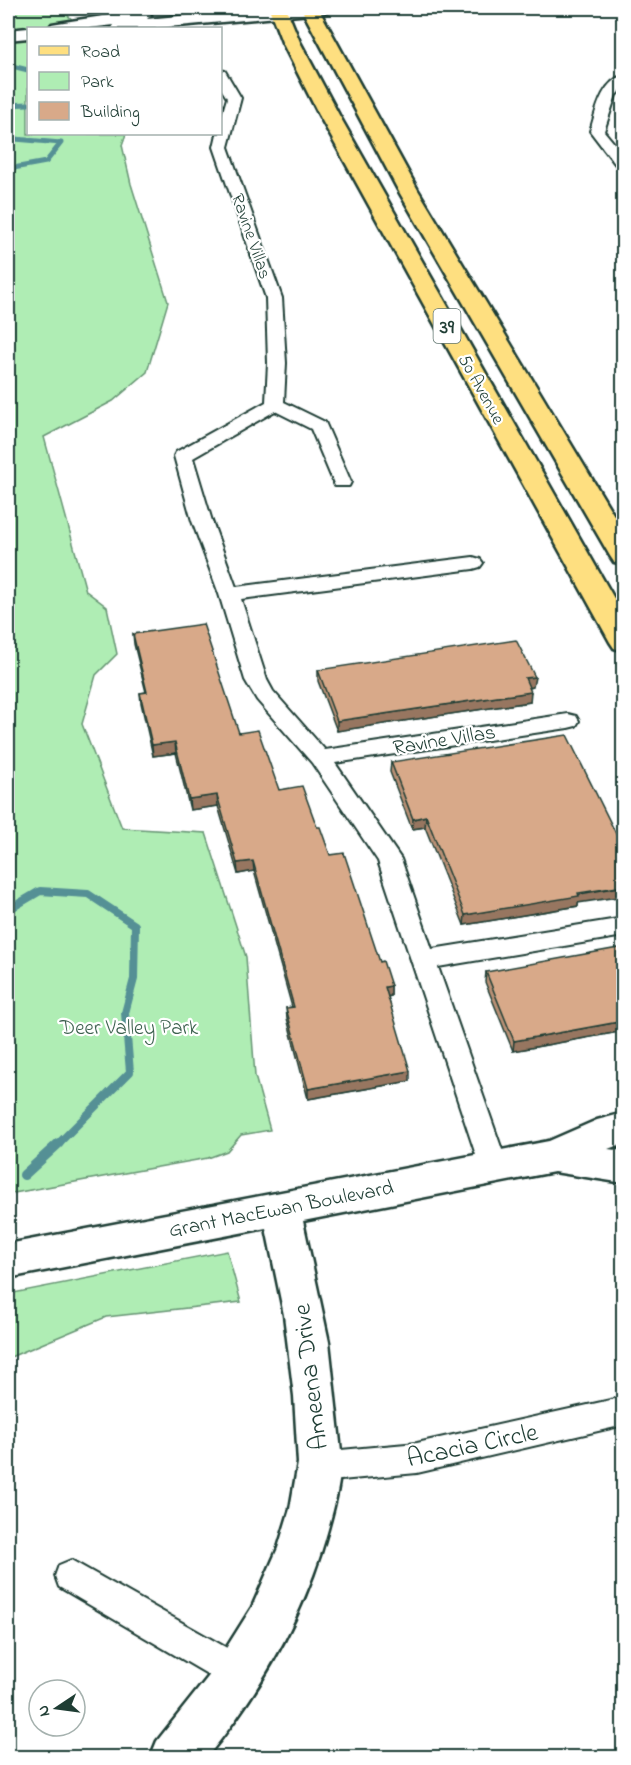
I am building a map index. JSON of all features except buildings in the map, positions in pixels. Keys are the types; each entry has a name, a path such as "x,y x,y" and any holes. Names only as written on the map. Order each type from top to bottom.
{"main road":[{"name":"50 Avenue","path":"313,8 408,190 624,556"},
{"name":"50 Avenue","path":"277,10 291,42 357,166 624,642"}],"street":[{"path":"131,25 225,8"},
{"path":"82,27 131,25 313,8"},
{"path":"8,35 27,33"},
{"path":"8,44 27,42"},
{"name":"Ravine Villas","path":"222,77 234,98 221,147 274,298 277,363 275,404"},
{"path":"624,79 609,94 597,130 624,166"},
{"path":"342,482 319,426 275,404 183,456 202,521 229,594 256,680 291,728 320,758 389,859 494,1167"},
{"path":"229,594 473,562"},
{"name":"Ravine Villas","path":"320,758 568,721"},
{"path":"424,960 624,927"},
{"name":"Grant MacEwan Boulevard","path":"8,1261 554,1156 610,1131 624,1128"},
{"name":"Grant MacEwan Boulevard","path":"554,1156 624,1167"},
{"name":"Ameena Drive","path":"174,1758 238,1673 263,1633 287,1585 304,1538 319,1467 317,1403 309,1344 281,1209"},
{"name":"Acacia Circle","path":"319,1467 417,1458 624,1411"},
{"path":"71,1576 238,1673"}],"green space":[{"name":"Deer Valley Park","path":"8,8 60,8 80,27 27,27 27,135 126,135 122,145 131,184 168,302 147,372 113,401 44,437 86,591 107,607 117,654 96,675 82,724 122,828 206,833 246,957 255,1076 270,1130 241,1135 227,1151 208,1158 8,1194"},
{"path":"227,1251 241,1302 106,1317 8,1358 8,1294"}],"waterway":[{"path":"8,65 27,70"},
{"path":"8,105 27,104"},
{"path":"8,133 15,139 61,143 46,162 8,169"},
{"path":"8,910 40,891 88,894 135,925 134,979 125,1013 130,1072 59,1143"},
{"path":"24,1175 59,1143"}]}
